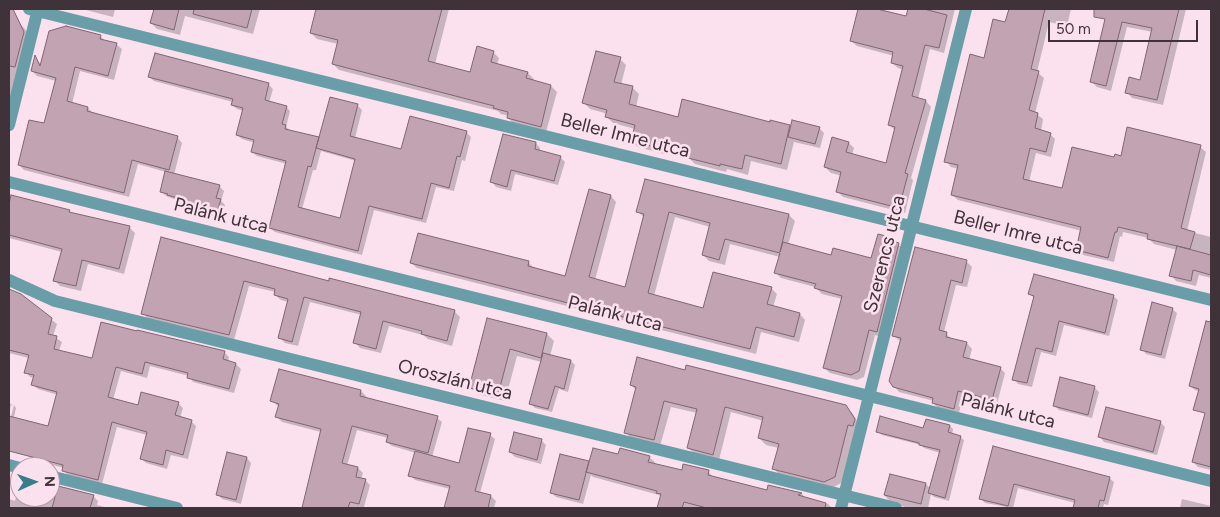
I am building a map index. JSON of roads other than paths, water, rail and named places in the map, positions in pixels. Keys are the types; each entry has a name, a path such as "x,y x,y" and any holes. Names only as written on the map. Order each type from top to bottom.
{"street":[{"name":"Szerencs utca","path":"841,508 966,9"},
{"name":"Beller Imre utca","path":"35,10 1211,300"},
{"path":"9,125 35,10"},
{"name":"Palánk utca","path":"9,182 1211,481"},
{"name":"Oroszlán utca","path":"9,280 55,301 896,508"},
{"path":"60,479 177,508"}]}
